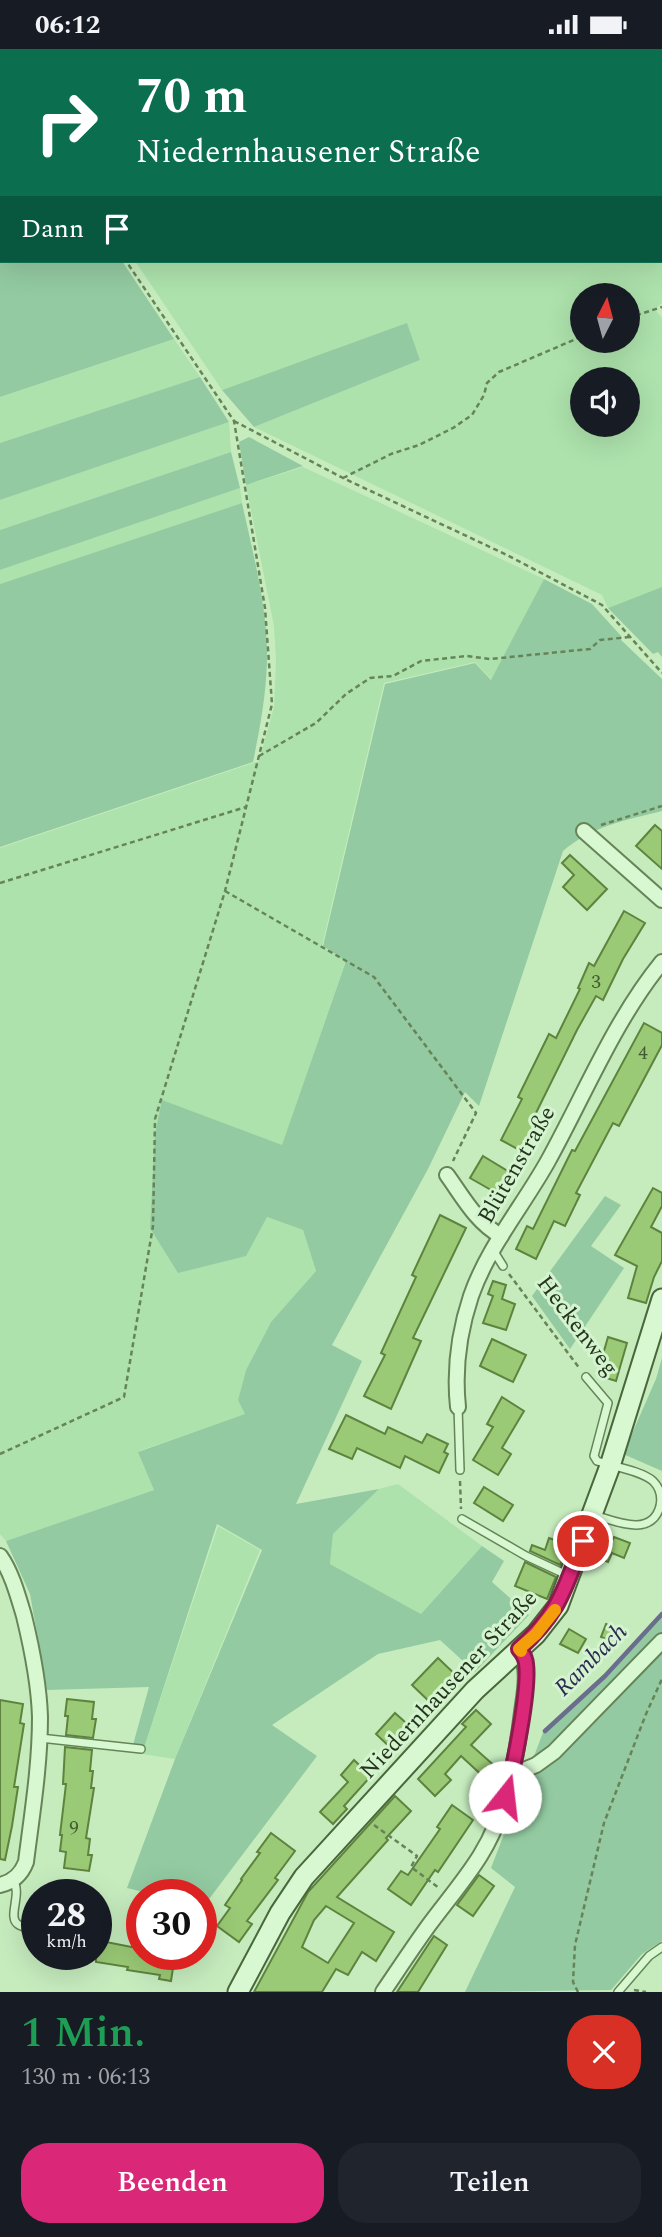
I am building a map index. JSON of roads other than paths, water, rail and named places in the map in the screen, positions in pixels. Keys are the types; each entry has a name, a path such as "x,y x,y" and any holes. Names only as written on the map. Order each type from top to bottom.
{"main road":[{"name":"Niedernhausener Straße","path":"238,1992 304,1877 475,1690 536,1634 553,1613 562,1598 610,1466 662,1299"}],"street":[{"path":"584,831 662,900"},
{"name":"Blütenstraße","path":"458,1407 456,1386 460,1339 472,1293 501,1236 526,1200 628,1010 662,962"},
{"path":"447,1175 479,1220 501,1236"},
{"path":"0,1556 17,1595 30,1641 38,1689 39,1738 26,1862 19,1875 6,1883"},
{"path":"513,1775 536,1765 554,1752 662,1641"},
{"path":"383,1992 481,1855 498,1818 513,1775 526,1677 526,1660 519,1649"}],"lane":[{"path":"493,1250 503,1266"},
{"name":"Heckenweg","path":"586,1377 608,1403 594,1456 597,1461 610,1466"},
{"path":"458,1407 460,1470"},
{"path":"593,1514 640,1525 652,1520 659,1510 660,1491 652,1480 610,1466"},
{"path":"462,1518 526,1556 570,1576"},
{"path":"39,1738 141,1749"},
{"path":"6,1883 18,1889 13,1913 21,1926"},
{"path":"618,1992 649,1956 662,1947"}],"waterway":[{"name":"Rambach","path":"545,1731 605,1676 662,1614"}]}
